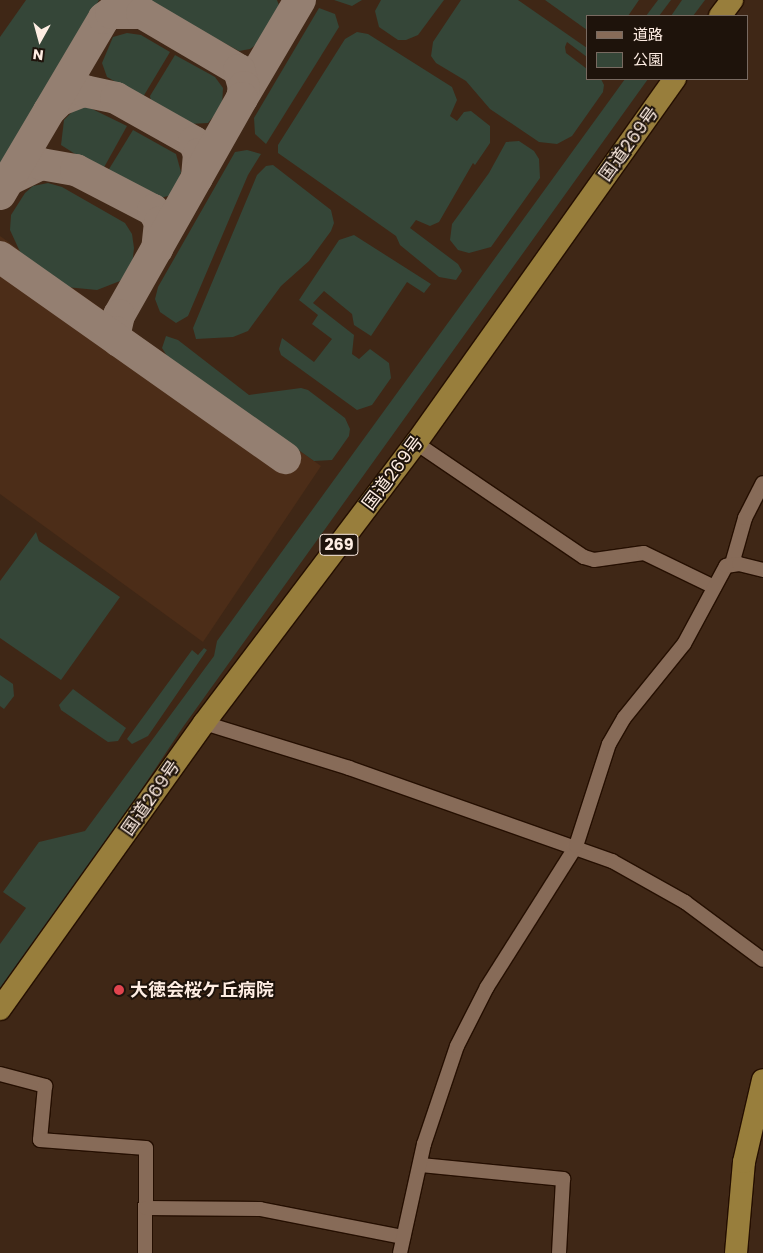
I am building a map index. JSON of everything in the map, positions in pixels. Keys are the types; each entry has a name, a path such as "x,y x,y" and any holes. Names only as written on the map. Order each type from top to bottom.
{"highway":[{"path":"721,15 732,0"},
{"name":"国道269号","path":"0,1008 204,723 416,443 674,80"},
{"path":"736,1253 744,1162 763,1080"}],"street":[{"path":"416,443 584,557 594,560 644,553 714,587"},
{"path":"400,1253 438,1096 457,1046 487,987 576,846 609,744 624,718 684,644 720,573 732,564 745,518 763,483"},
{"path":"732,564 763,570"},
{"path":"204,723 349,768 576,846 612,861 685,902 763,960"},
{"path":"0,1074 45,1086 40,1140 146,1148 145,1253"},
{"path":"421,1165 563,1179 559,1253"},
{"path":"146,1208 260,1210 404,1237"}],"shaded area":[{"path":"0,236 321,466 203,642 0,494"}],"green space":[{"path":"26,0 99,0 0,173 0,37"},
{"path":"144,0 277,0 280,8 264,39 250,49 239,51"},
{"path":"334,0 362,0 352,6"},
{"path":"381,0 444,0 418,35 406,40 398,40 379,27 375,11"},
{"path":"461,0 518,0 586,47 586,56 567,42 565,47 566,53 586,68 586,80 602,80 604,85 603,92 572,136 557,144 539,142 490,109 466,81 436,63 431,56 433,42"},
{"path":"545,0 639,0 629,15 586,15 586,29"},
{"path":"658,0 671,0 660,15 647,15"},
{"path":"682,0 705,0 694,15 672,15"},
{"path":"319,8 335,14 339,27 266,144 255,134 254,118"},
{"path":"357,32 368,34 452,87 457,100 450,116 457,121 464,112 471,111 490,126 490,143 475,165 473,163 439,222 430,226 416,220 410,228 458,264 462,271 456,280 439,277 400,245 396,236 278,153 278,145 345,39"},
{"path":"127,33 141,35 170,52 143,97 107,77 102,63 113,37"},
{"path":"175,55 215,77 223,88 222,106 208,123 189,124 151,101 150,96"},
{"path":"624,80 647,80 183,727 45,935 0,995 0,944 26,908 3,892 39,842 85,831 214,656 217,641"},
{"path":"86,106 127,126 102,171 61,145 64,120 77,107"},
{"path":"133,130 176,154 181,172 175,190 168,196 152,200 106,174"},
{"path":"519,141 534,151 539,159 540,178 491,247 469,253 458,250 450,240 452,224 489,173 506,142"},
{"path":"247,150 261,154 248,175 188,316 176,323 160,312 155,299 158,287 235,152"},
{"path":"273,165 331,210 334,223 331,231 309,261 281,286 248,331 233,337 196,339 193,328 257,175 266,166"},
{"path":"48,183 62,187 125,223 132,234 134,248 132,266 120,281 97,290 66,287 21,254 10,230 11,215 25,193 33,186"},
{"path":"354,235 431,284 424,293 407,282 371,336 354,325 352,314 324,291 313,303 354,335 352,354 359,359 370,349 389,363 391,378 372,405 357,410 281,355 279,349 282,338 314,362 332,339 312,324 318,315 299,300 339,240"},
{"path":"166,336 178,340 249,395 301,388 308,390 345,418 350,429 349,436 332,460 314,461 167,356 162,348"},
{"path":"36,532 39,541 120,597 61,680 0,638 0,581"},
{"path":"204,648 207,650 148,736 132,744 127,739 192,650 198,655"},
{"path":"0,675 13,684 14,696 4,709 0,706"},
{"path":"73,689 126,728 118,741 108,742 61,710 59,705"}],"taxiway":[{"path":"242,98 300,0"},
{"path":"0,194 104,18 111,13 142,13 239,70 244,87 242,98 119,315 115,332 119,341"},
{"path":"49,111 60,100 84,91 116,98 194,142 199,154 197,178"},
{"path":"8,180 41,164 76,170 153,210 160,222 157,249"},
{"path":"0,257 285,458"}],"place":[{"name":"大徳会桜ケ丘病院","path":"119,990"}]}
